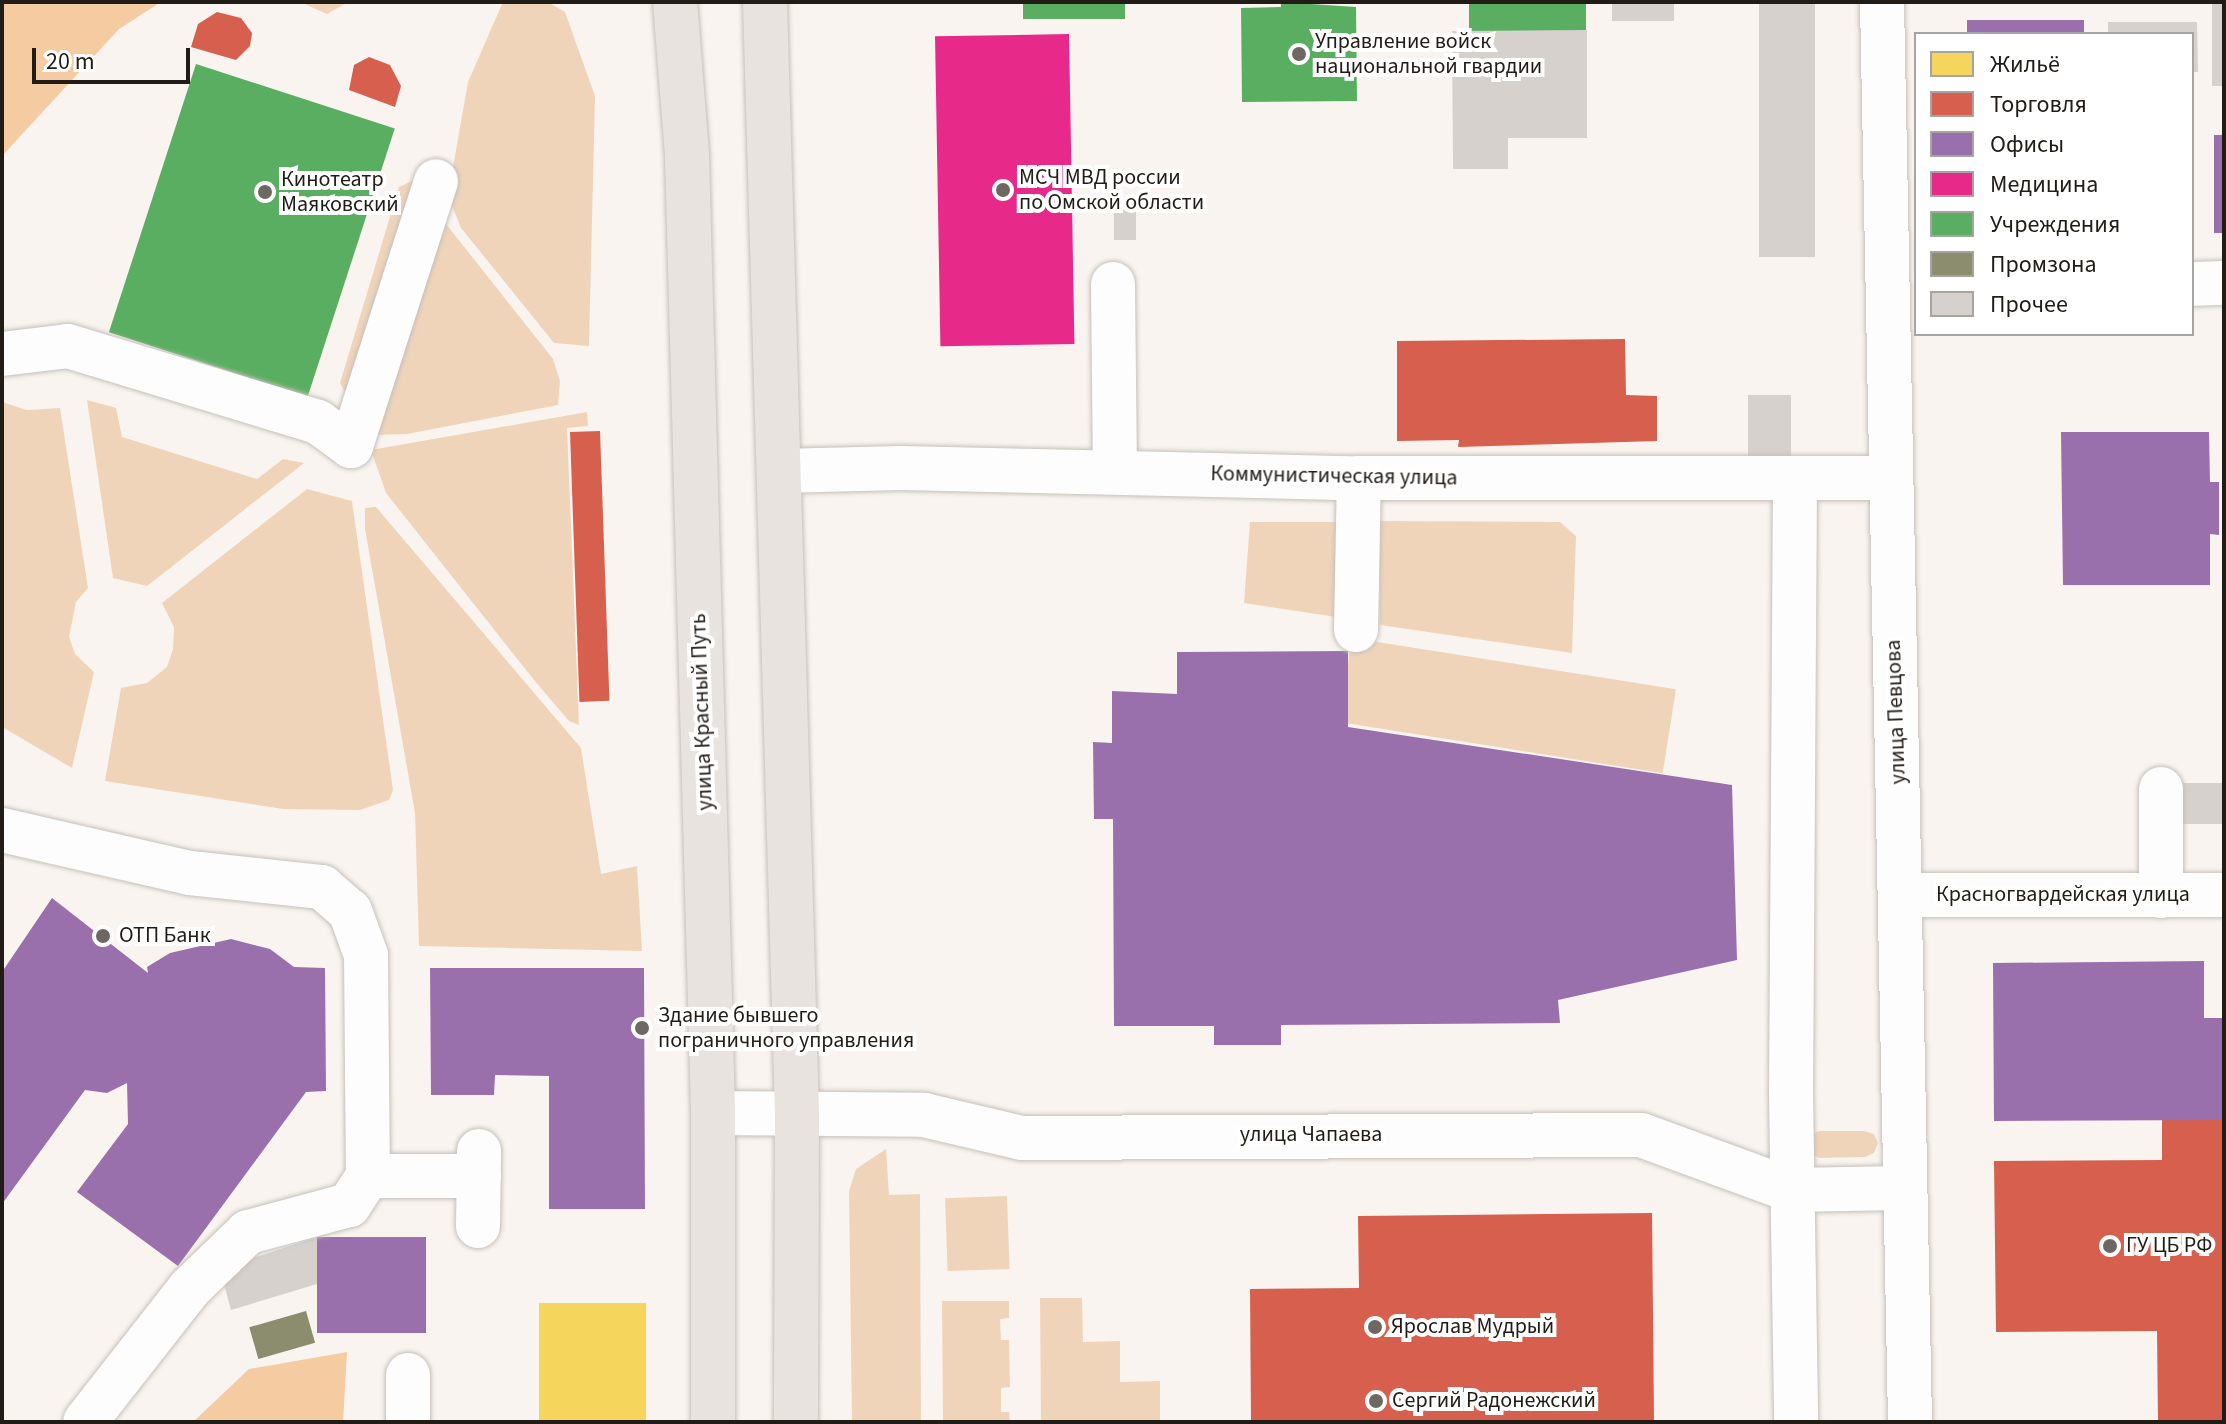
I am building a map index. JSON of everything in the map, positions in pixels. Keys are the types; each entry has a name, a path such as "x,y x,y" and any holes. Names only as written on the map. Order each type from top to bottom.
{"main road":[{"name":"улица Красный Путь","path":"675,2 687,156 713,1113 713,1422"},
{"path":"765,2 797,1115 796,1422"}],"street":[{"name":"улица Певцова","path":"1882,2 1901,285 1889,478 1902,895 1902,1188 1910,1422"},
{"path":"2,354 68,346 318,422 351,446 436,181"},
{"path":"2194,284 2224,283"},
{"path":"1113,284 1115,472"},
{"name":"Коммунистическая улица","path":"779,471 1115,472 1359,478 1889,478"},
{"path":"1356,630 1359,478"},
{"path":"1795,480 1791,1190 1796,1422"},
{"path":"2161,789 2161,896"},
{"path":"2,830 190,873 322,887 350,911 366,955 368,1176 349,1205 248,1232 190,1288 85,1422"},
{"name":"Красногвардейская улица","path":"1902,895 2224,895"},
{"name":"улица Чапаева","path":"713,1113 924,1115 1022,1138 1641,1135 1791,1190 1902,1188"},
{"path":"368,1176 479,1164 478,1226"},
{"path":"408,1375 408,1422"}],"shaded area":[{"path":"2,2 161,2 119,29 2,156"},
{"path":"300,2 348,2 327,14"},
{"path":"503,2 548,2 565,12 595,96 589,346 554,343 461,228 448,196 468,82"},
{"path":"412,181 417,184 347,395 340,383 399,187"},
{"path":"435,210 553,359 560,381 558,405 407,434 373,435"},
{"path":"87,400 116,408 122,437 257,479 283,459 304,463 147,586 113,578"},
{"path":"2,402 27,410 60,408 88,588 76,602 69,637 75,654 94,672 72,768 2,727"},
{"path":"587,412 588,426 567,428 579,725 569,721 534,680 386,493 371,450"},
{"path":"307,489 352,501 393,790 389,800 360,810 283,809 105,781 121,688 147,683 167,667 173,649 174,627 162,603"},
{"path":"376,507 581,748 601,874 637,866 642,951 419,946 415,813 365,529 365,508"},
{"path":"1380,521 1560,522 1576,536 1572,653 1380,625"},
{"path":"1250,522 1345,522 1343,618 1244,603"},
{"path":"1352,638 1676,689 1663,773 1339,722"},
{"path":"1819,1131 1864,1131 1874,1134 1878,1143 1874,1153 1865,1157 1819,1158 1810,1153 1809,1135"},
{"path":"886,1149 889,1195 920,1194 921,1422 852,1422 849,1191 856,1169"},
{"path":"1007,1196 1010,1269 948,1271 945,1198"},
{"path":"1040,1298 1082,1298 1083,1342 1120,1341 1120,1382 1160,1381 1160,1422 1041,1422"},
{"path":"942,1301 1009,1301 1009,1318 1000,1319 1001,1340 1009,1340 1010,1387 1001,1388 1001,1412 1009,1412 1010,1422 943,1422"},
{"path":"347,1352 343,1422 193,1422 249,1369"}],"building: Жильё":[{"path":"539,1303 646,1303 646,1422 539,1422"}],"building: Торговля":[{"path":"217,12 241,18 252,33 250,46 236,60 191,47 198,24"},
{"path":"369,57 390,65 401,86 395,107 349,90 354,65"},
{"path":"1625,339 1626,395 1657,396 1657,441 1458,447 1459,440 1397,441 1397,341"},
{"path":"600,431 609,701 579,702 570,432"},
{"name":"ГУ ЦБ РФ","path":"2162,1120 2224,1120 2224,1422 2158,1422 2157,1331 1996,1332 1994,1161 2162,1160"},
{"path":"1652,1213 1654,1422 1251,1422 1250,1289 1359,1288 1358,1216"}],"building: Офисы":[{"path":"1967,20 2084,20 2084,32 1967,32"},
{"path":"2214,135 2224,135 2224,233 2214,233"},
{"path":"2061,432 2209,432 2210,482 2219,482 2219,535 2210,534 2210,585 2063,585"},
{"path":"1348,651 1348,727 1732,785 1737,960 1558,1000 1560,1023 1281,1025 1281,1045 1214,1045 1214,1026 1114,1026 1113,819 1094,819 1093,742 1112,743 1112,691 1177,694 1177,652"},
{"path":"52,898 148,973 147,967 170,953 231,939 270,949 294,967 325,968 326,1091 306,1092 178,1266 77,1192 128,1124 127,1083 107,1093 85,1090 2,1204 2,972"},
{"path":"2204,961 2204,1018 2224,1018 2224,1120 1994,1121 1993,963"},
{"path":"430,968 644,968 645,1209 549,1209 549,1076 495,1075 494,1095 431,1095"},
{"path":"317,1237 426,1237 426,1333 317,1333"}],"building: Медицина":[{"name":"МСЧ МВД россии по Омской области","path":"1069,34 1074,344 940,346 935,36"}],"building: Учреждения":[{"path":"1023,2 1125,2 1125,19 1023,19"},
{"name":"Управление войск национальной гвардии","path":"1281,2 1356,7 1357,101 1242,102 1241,8 1281,7"},
{"name":"Управление войск национальной гвардии","path":"1469,2 1586,2 1586,31 1469,31"},
{"name":"Кинотеатр Маяковский","path":"196,64 395,129 308,397 109,332"}],"building: Промзона":[{"path":"306,1311 315,1343 258,1359 249,1327"}],"building: Прочее":[{"path":"1612,2 1674,2 1674,21 1612,21"},
{"path":"1759,2 1815,2 1815,257 1759,257"},
{"path":"2212,3 2224,3 2224,86 2212,86"},
{"path":"2108,22 2197,22 2198,72 2194,72 2194,32 2108,32"},
{"path":"1587,30 1587,138 1508,138 1508,169 1453,169 1452,31"},
{"path":"1114,209 1136,209 1136,240 1114,240"},
{"path":"1748,395 1791,395 1791,459 1748,459"},
{"path":"2178,783 2224,783 2224,824 2178,824"},
{"path":"317,1237 317,1284 231,1310 220,1269"}],"place":[{"name":"Управление войск национальной гвардии","path":"1299,54"},
{"name":"МСЧ МВД россии по Омской области","path":"1003,190"},
{"name":"Кинотеатр Маяковский","path":"265,192"},
{"name":"ОТП Банк","path":"103,936"},
{"name":"Здание бывшего пограничного управления","path":"642,1028"},
{"name":"ГУ ЦБ РФ","path":"2110,1246"},
{"name":"Ярослав Мудрый","path":"1375,1327"},
{"name":"Сергий Радонежский","path":"1376,1401"}]}
